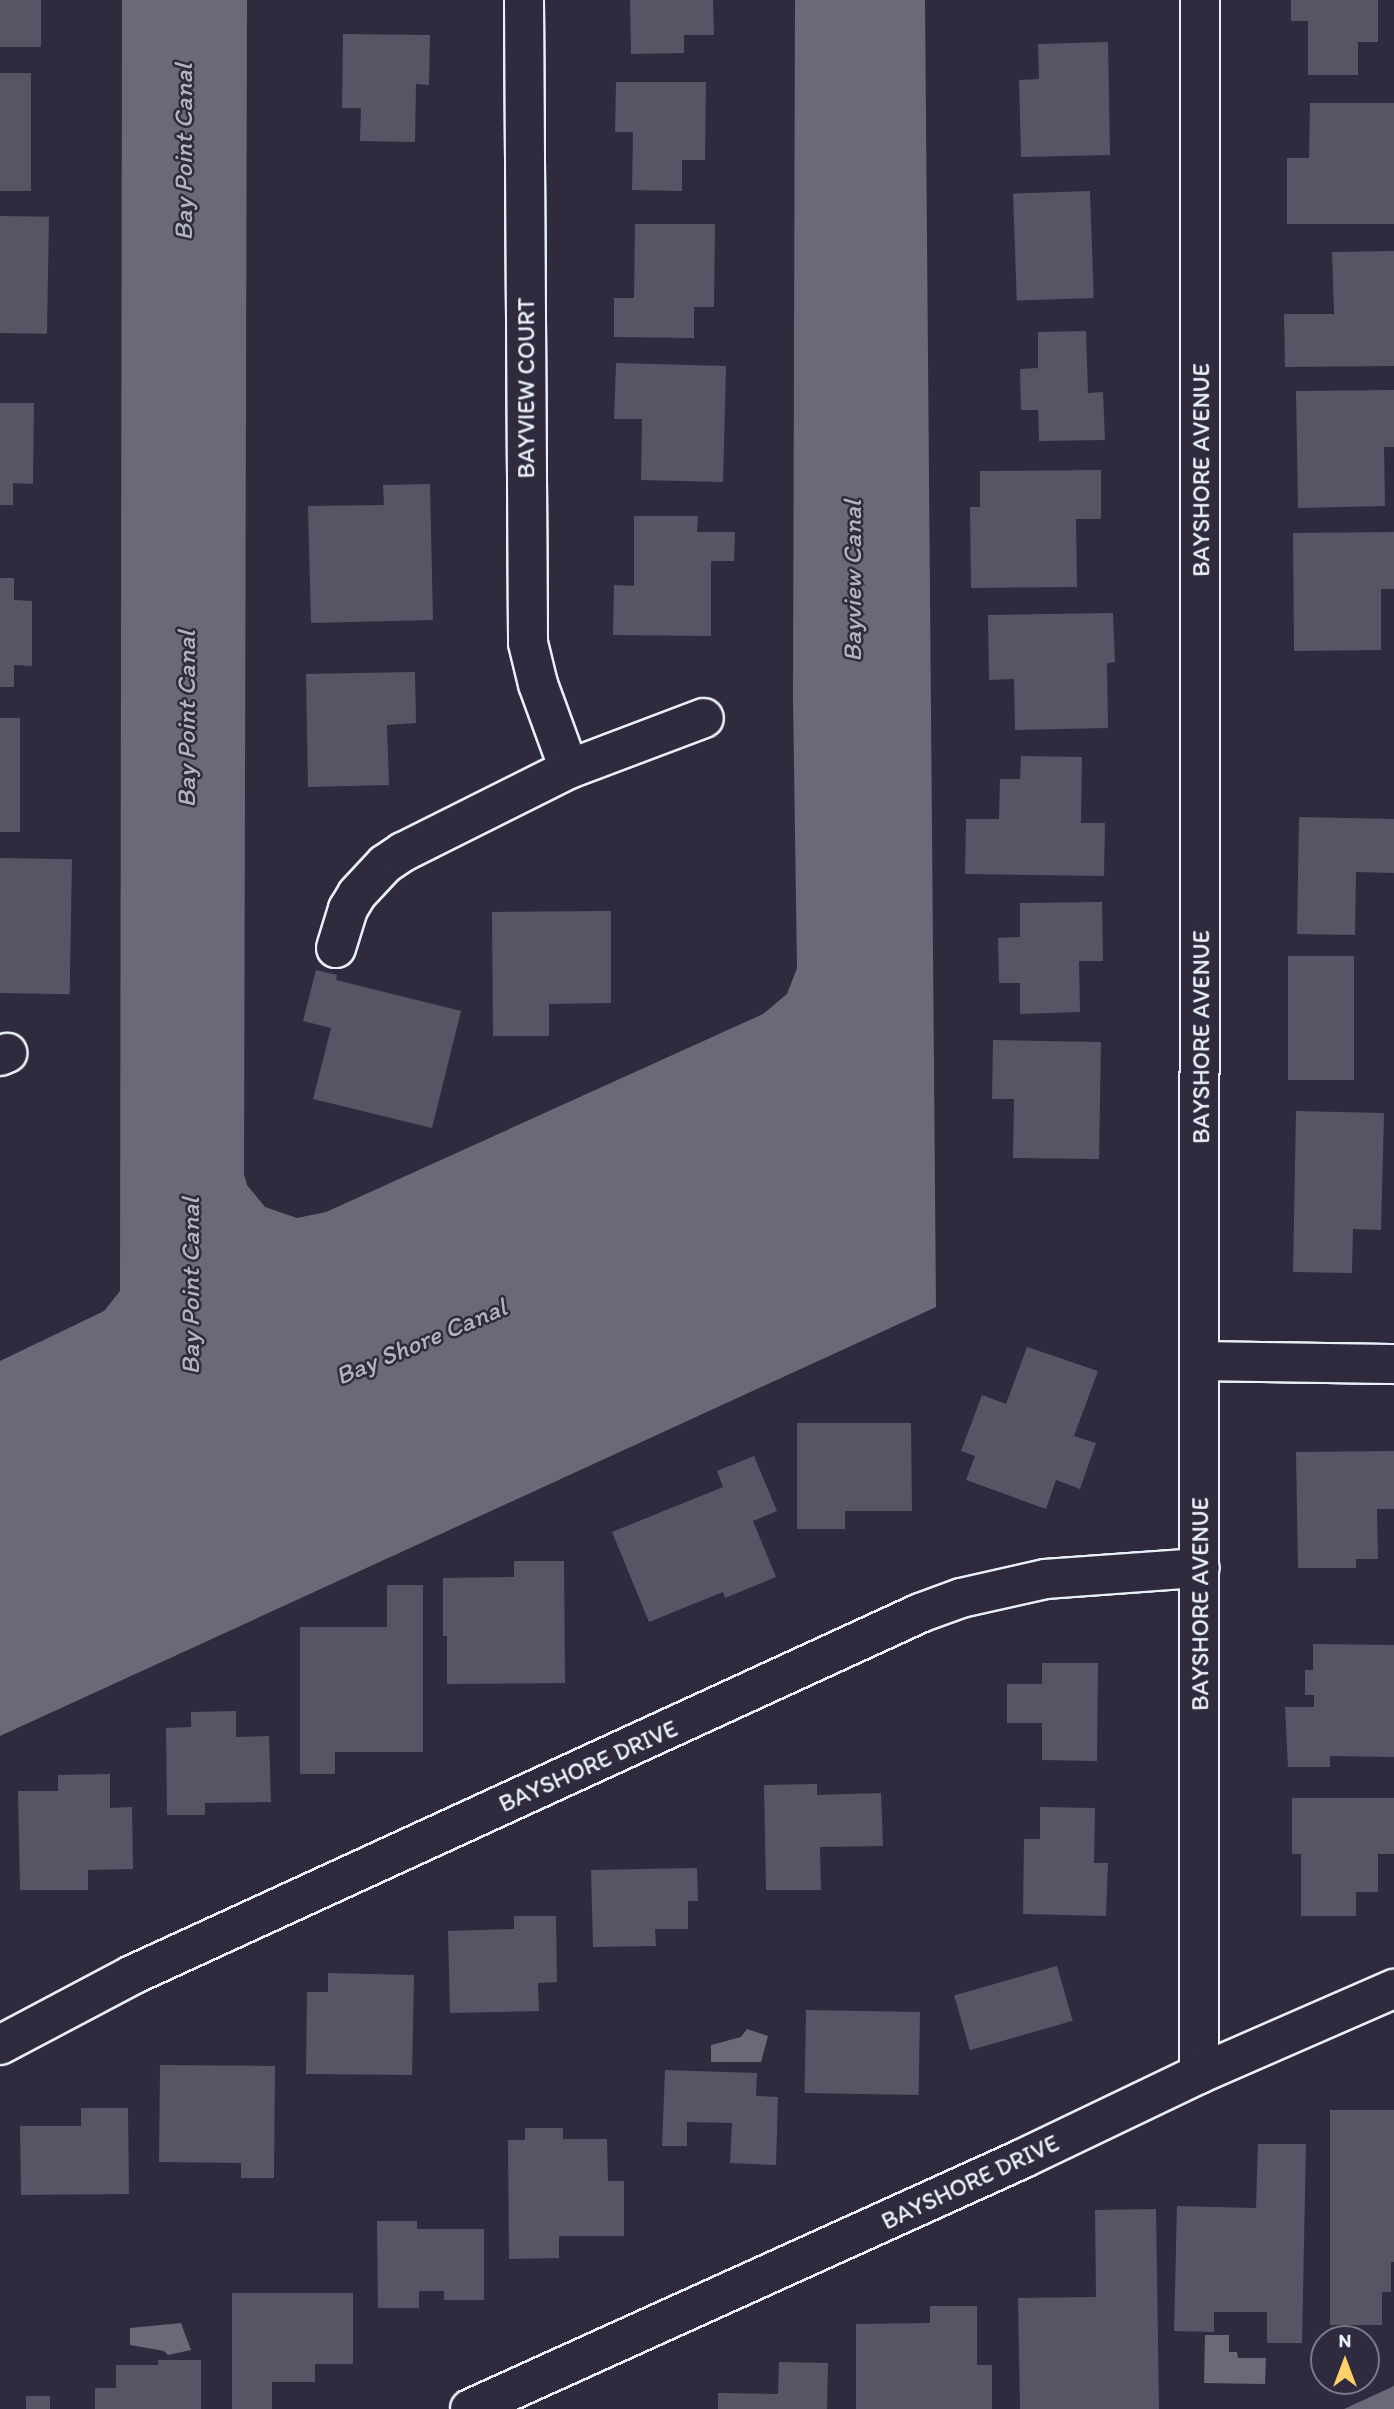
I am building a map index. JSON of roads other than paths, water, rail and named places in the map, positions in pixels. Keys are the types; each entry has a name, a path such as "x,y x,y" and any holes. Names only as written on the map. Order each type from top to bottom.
{"street":[{"name":"BAYVIEW COURT","path":"524,0 528,643 538,684 569,769"},
{"name":"BAYSHORE AVENUE","path":"1199,2074 1200,0"},
{"path":"336,948 348,909 369,880 385,864 404,852 569,769 704,718"},
{"path":"1201,1361 1394,1364"},
{"name":"BAYSHORE DRIVE","path":"0,2045 145,1969 920,1613 961,1598 1045,1579 1200,1568"},
{"name":"BAYSHORE DRIVE","path":"470,2409 1024,2158 1199,2074 1394,1989"}],"water":[{"path":"122,0 247,0 244,1174 247,1185 265,1207 297,1218 326,1212 763,1014 787,994 797,968 793,697 795,0 925,0 936,1307 0,1736 0,1361 104,1311 120,1291"},
{"path":"747,2029 768,2036 761,2062 711,2062 711,2045 741,2037"},
{"path":"181,2323 191,2350 168,2355 164,2351 130,2345 130,2328"},
{"path":"1205,2335 1229,2335 1229,2352 1237,2352 1238,2358 1266,2358 1265,2384 1204,2383"},
{"path":"1394,2386 1394,2409 1344,2409 1380,2395 1380,2392"}],"water label":[{"name":"Bay Point Canal","path":"184,152"},
{"name":"Bayview Canal","path":"853,581"},
{"name":"Bay Point Canal","path":"187,719"},
{"name":"Bay Point Canal","path":"191,1286"},
{"name":"Bay Shore Canal","path":"421,1342"}]}
